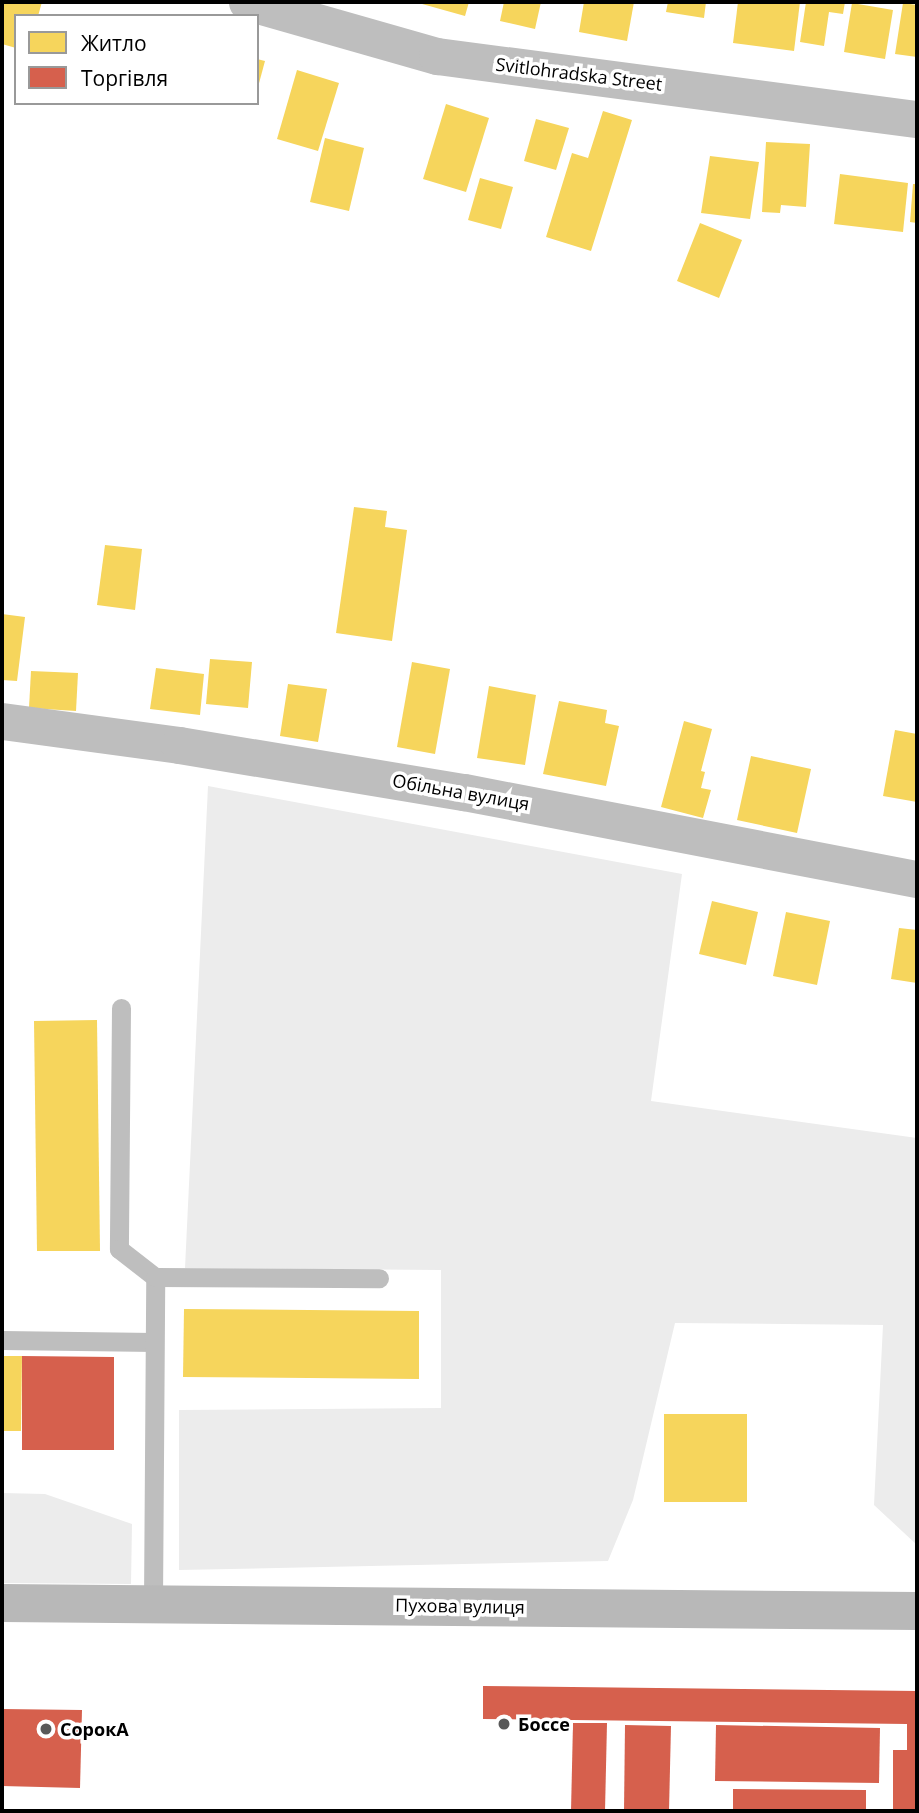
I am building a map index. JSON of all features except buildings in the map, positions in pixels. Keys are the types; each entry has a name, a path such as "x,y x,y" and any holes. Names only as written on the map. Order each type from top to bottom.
{"main road":[{"name":"Пухова вулиця","path":"2,1603 153,1602 917,1611"}],"street":[{"name":"Svitlohradska Street","path":"247,2 437,56 917,119"},
{"name":"Обільна вулиця","path":"2,721 179,745 464,792 917,880"}],"lane":[{"path":"121,1008 120,1249 155,1277 379,1278"},
{"path":"153,1602 155,1277"},
{"path":"2,1340 154,1342"}],"shaded area":[{"path":"208,786 682,874 651,1101 917,1138 917,1545 874,1505 883,1325 675,1323 633,1500 608,1561 179,1570 179,1410 441,1408 441,1270 185,1268"},
{"path":"2,1493 45,1494 132,1524 131,1584 2,1583"}],"place":[{"name":"Боссе","path":"504,1724"},
{"name":"СорокА","path":"46,1729"}]}
